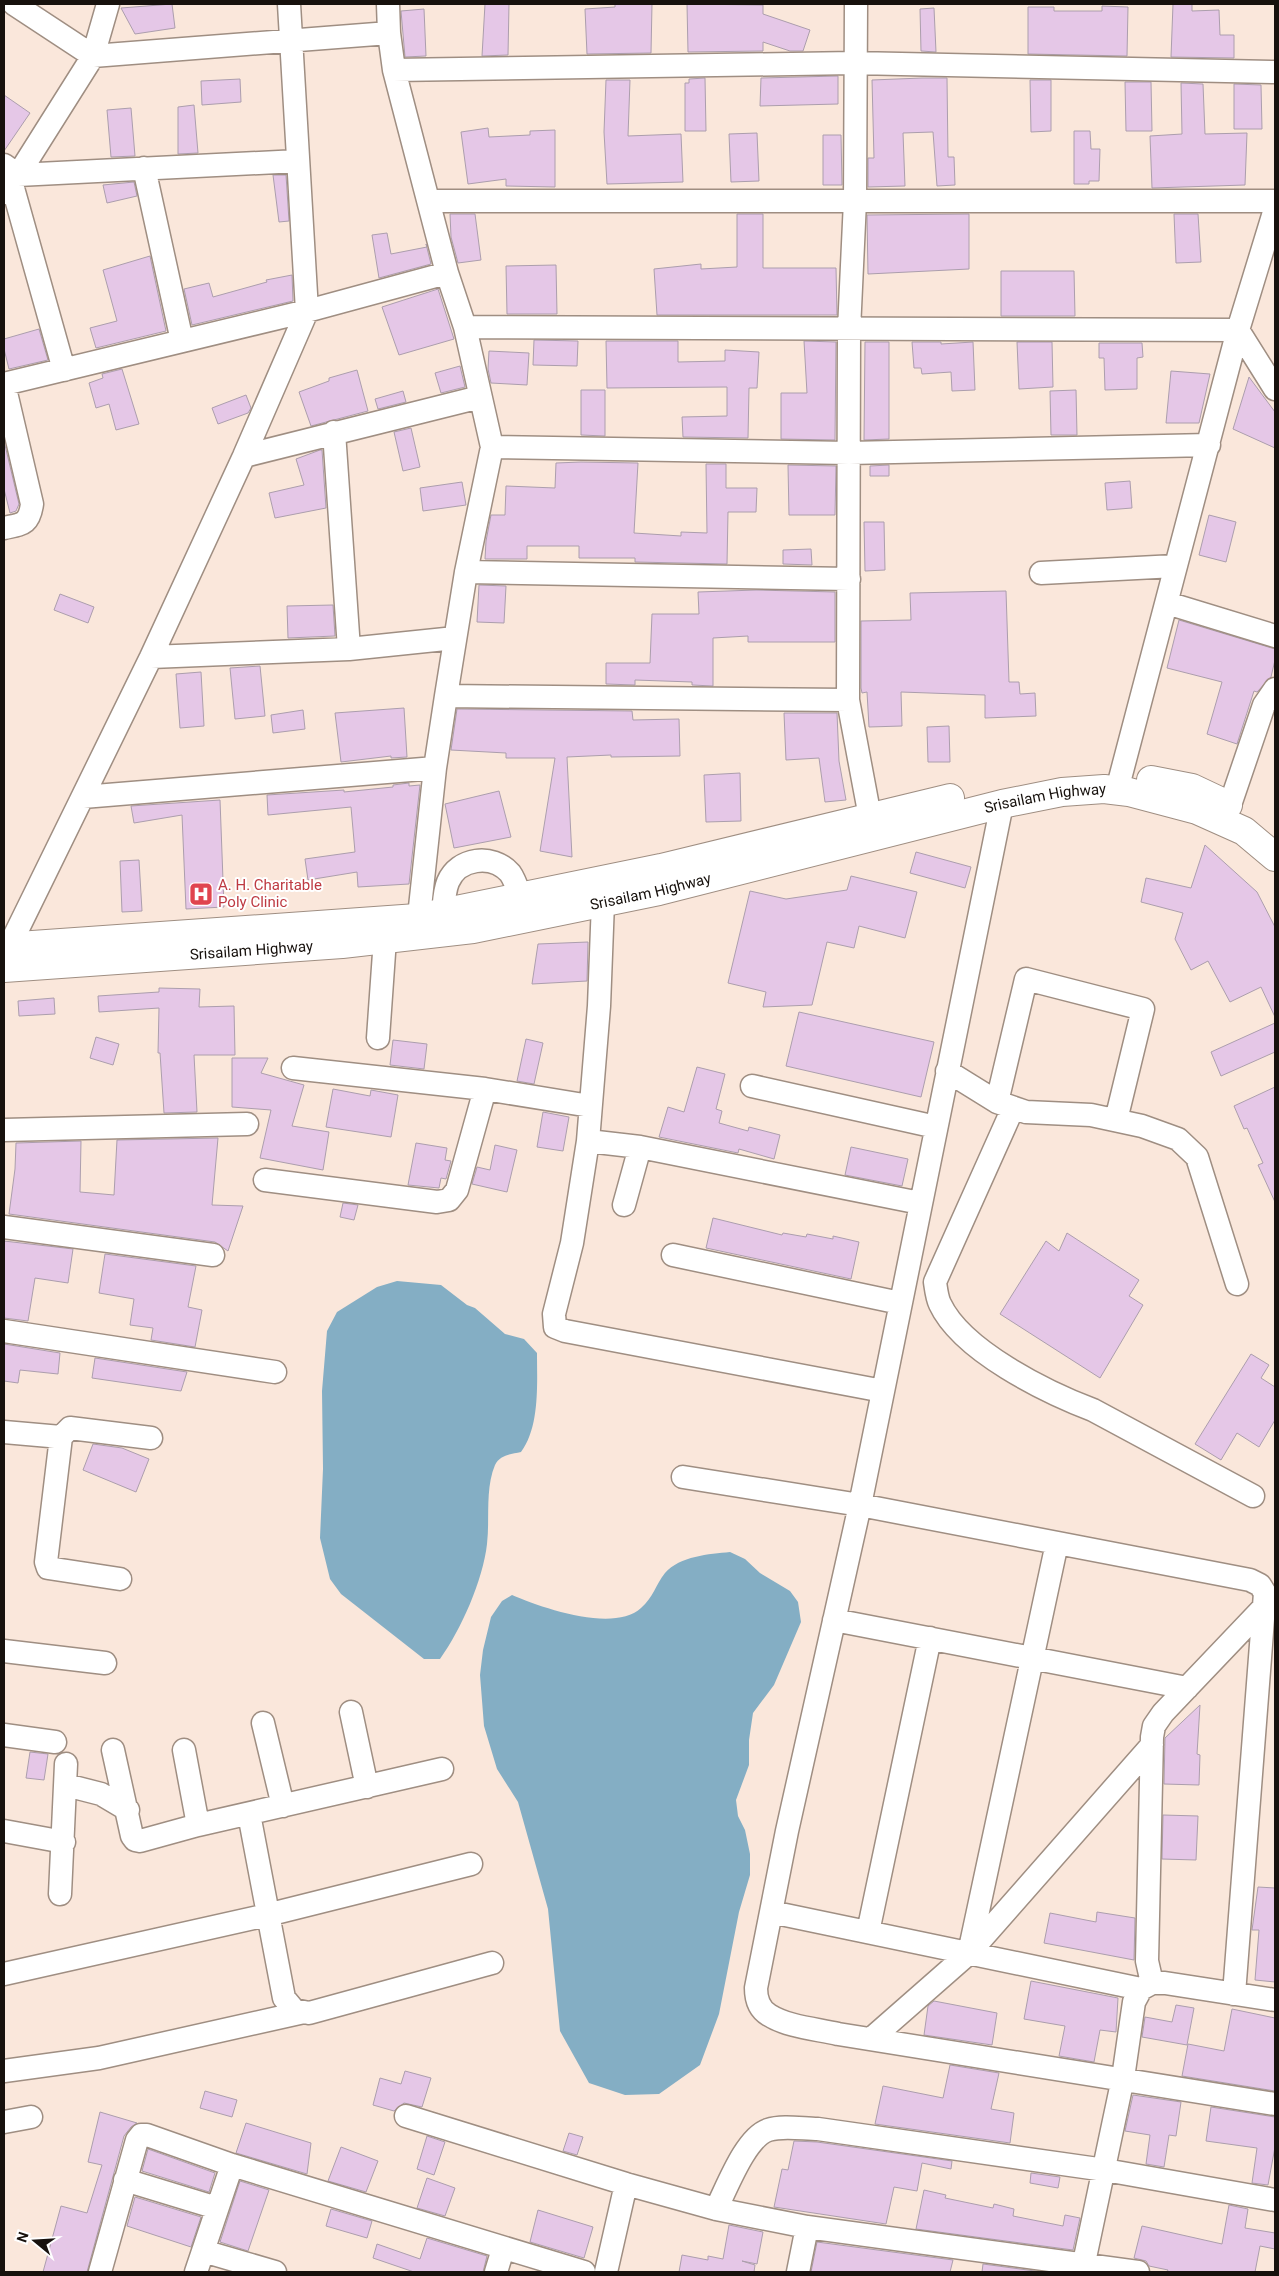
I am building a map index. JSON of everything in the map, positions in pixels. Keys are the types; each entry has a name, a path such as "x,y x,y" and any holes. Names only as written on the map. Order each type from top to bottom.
{"highway":[{"name":"Srisailam Highway","path":"6,954 426,922 474,929 659,891 1012,784 1050,778 1192,788 1230,805 1275,835"},
{"name":"Srisailam Highway","path":"6,954 342,944 385,939 426,922 521,898 661,868 1062,792 1104,789 1119,783 1196,810 1244,831 1275,858"}],"street":[{"path":"14,4 93,56 291,39 389,33"},
{"path":"9,178 93,56 108,4"},
{"path":"6,954 151,657 244,456 307,311 289,4"},
{"path":"388,4 389,33 394,70 447,273 465,327 492,448 466,572 435,768 426,922"},
{"path":"856,4 854,63 855,201 849,330 848,700 872,827"},
{"path":"394,70 854,63 1275,72"},
{"path":"9,178 144,168 298,161"},
{"path":"144,168 182,341"},
{"path":"9,178 64,370"},
{"path":"429,201 1275,201"},
{"path":"1119,783 1238,330 1275,209"},
{"path":"4,528 24,523 30,516 32,504 4,384 307,311 447,273"},
{"path":"465,327 849,330 1238,330"},
{"path":"1238,330 1275,388"},
{"path":"244,456 480,397"},
{"path":"334,432 349,649"},
{"path":"492,448 849,453 1209,445"},
{"path":"1041,573 1175,566"},
{"path":"466,572 849,579"},
{"path":"1167,604 1275,636"},
{"path":"151,657 349,649 455,638"},
{"path":"1230,805 1264,705 1275,689"},
{"path":"446,696 848,700"},
{"path":"84,797 435,768"},
{"path":"1002,804 860,1506 771,1912 756,1988 757,2001 768,2015 793,2024 871,2039 1123,2078 1275,2104"},
{"path":"426,922 444,895 453,874 464,864 476,861 496,863 503,866 511,874 521,898"},
{"path":"603,902 599,1006 588,1141 572,1243 554,1314 555,1326 565,1332 883,1391"},
{"path":"378,1038 385,939"},
{"path":"1116,1120 1143,1009 1026,979 1005,1105 935,1282 939,1303 953,1324 994,1361 1074,1403 1093,1410 1253,1496"},
{"path":"293,1068 485,1089 590,1106"},
{"path":"947,1071 1005,1105 1026,1112 1091,1115 1142,1126 1178,1139 1197,1157 1237,1284"},
{"path":"752,1086 936,1127"},
{"path":"266,1180 437,1202 449,1200 457,1190 485,1089"},
{"path":"4,1130 247,1124"},
{"path":"588,1141 640,1147 920,1203"},
{"path":"624,1206 640,1147"},
{"path":"4,1227 213,1256"},
{"path":"673,1255 900,1303"},
{"path":"4,1331 275,1372"},
{"path":"120,1579 48,1568 46,1562 60,1437 70,1428 151,1438"},
{"path":"4,1432 60,1437"},
{"path":"683,1477 860,1506 1250,1580 1260,1585 1265,1593 1269,1608 1234,1994"},
{"path":"969,1953 1057,1543"},
{"path":"1083,2268 1123,2078 1134,2002 1146,1986 1154,1726 1187,1688 1269,1608"},
{"path":"834,1620 1187,1688"},
{"path":"868,1932 930,1638"},
{"path":"4,1651 105,1663"},
{"path":"351,1712 367,1787"},
{"path":"263,1723 283,1806"},
{"path":"4,1736 55,1742"},
{"path":"871,2039 969,1953 1152,1745"},
{"path":"113,1750 128,1810 132,1836 135,1840 140,1841 198,1825 442,1769"},
{"path":"184,1750 198,1825"},
{"path":"60,1894 66,1774 128,1810"},
{"path":"249,1814 284,1998 294,2010 310,2013 492,1963"},
{"path":"4,1830 64,1842"},
{"path":"4,1974 267,1915 471,1864"},
{"path":"771,1912 969,1953 1146,1986 1165,1983 1275,2000"},
{"path":"4,2071 99,2058 304,2012"},
{"path":"406,2116 626,2184 716,2209 807,2227 1083,2268 1138,2272"},
{"path":"4,2119 31,2117"},
{"path":"716,2209 751,2142 768,2130 785,2128 818,2130 1104,2170 1275,2200"},
{"path":"100,2272 125,2180 141,2135 147,2135 232,2165 583,2272"},
{"path":"232,2165 199,2262 275,2272"},
{"path":"125,2180 217,2208"},
{"path":"606,2272 626,2184"},
{"path":"798,2272 807,2227"},
{"path":"496,2272 503,2249"}],"water":[{"path":"397,1281 441,1285 467,1305 475,1308 505,1334 524,1339 537,1353 537,1391 532,1430 521,1452 503,1457 495,1465 490,1484 487,1544 481,1573 470,1604 456,1634 440,1659 424,1659 341,1594 330,1579 320,1538 323,1469 322,1391 327,1331 337,1312 377,1287"},
{"path":"730,1552 745,1559 760,1573 790,1591 798,1602 801,1622 774,1685 753,1713 749,1740 749,1765 736,1800 738,1816 745,1830 750,1854 750,1875 739,1912 719,2014 700,2065 659,2094 625,2095 589,2083 560,2031 548,1909 518,1802 497,1769 484,1726 480,1675 483,1650 491,1617 502,1601 512,1595 541,1606 578,1616 614,1618 629,1615 641,1608 649,1600 665,1573 671,1567 687,1559"}],"building":[{"path":"172,4 175,28 135,34 121,8"},
{"path":"485,4 509,4 508,55 482,56"},
{"path":"615,4 652,4 651,53 587,54 585,9 615,7"},
{"path":"687,4 763,5 763,14 810,30 803,51 790,51 763,42 763,51 688,52"},
{"path":"1173,4 1192,4 1192,11 1219,10 1220,35 1234,35 1234,58 1171,57"},
{"path":"1102,6 1128,7 1127,56 1028,54 1028,7 1054,7 1054,11 1102,11"},
{"path":"934,8 936,52 921,51 920,9"},
{"path":"424,9 426,56 405,57 401,11"},
{"path":"838,76 838,104 760,106 761,78"},
{"path":"705,78 706,131 685,131 685,83 689,83 689,79"},
{"path":"947,78 948,157 954,157 955,185 937,186 932,132 903,133 905,186 868,187 868,158 874,158 872,80"},
{"path":"240,79 241,102 202,105 201,81"},
{"path":"606,80 630,80 628,136 681,134 683,182 607,184 604,132"},
{"path":"1030,80 1051,80 1051,131 1031,132"},
{"path":"1125,82 1151,82 1152,131 1126,131"},
{"path":"1181,83 1203,84 1205,134 1247,133 1245,185 1152,188 1150,136 1182,134"},
{"path":"1234,84 1261,85 1262,129 1234,129"},
{"path":"4,95 30,113 4,151"},
{"path":"194,105 198,153 178,154 178,107"},
{"path":"131,108 135,156 111,157 107,110"},
{"path":"488,128 489,137 530,135 530,131 555,130 555,187 506,186 506,179 468,184 461,132"},
{"path":"1074,131 1090,131 1091,149 1100,149 1099,181 1089,181 1089,184 1074,184"},
{"path":"757,133 759,181 731,182 729,134"},
{"path":"823,135 841,135 842,185 823,185"},
{"path":"273,175 286,175 289,221 279,222"},
{"path":"134,182 137,196 107,203 103,185"},
{"path":"450,214 475,214 481,260 458,263 451,237"},
{"path":"737,214 763,214 763,268 836,268 837,315 657,315 654,269 701,264 701,269 737,267"},
{"path":"969,214 969,269 868,274 867,215"},
{"path":"1174,214 1198,214 1201,262 1176,263"},
{"path":"387,233 391,254 427,247 431,264 379,278 372,235"},
{"path":"150,256 166,331 96,348 90,328 117,321 103,270"},
{"path":"556,265 557,314 507,314 506,266"},
{"path":"1001,271 1074,271 1075,316 1001,316"},
{"path":"292,275 293,301 192,325 184,289 209,283 213,297 267,282 266,280"},
{"path":"438,289 454,339 399,355 382,307"},
{"path":"39,329 48,360 9,369 4,349 4,339"},
{"path":"534,340 578,341 577,366 533,365"},
{"path":"606,341 678,341 678,362 725,361 725,350 759,352 757,388 749,388 748,438 683,437 682,417 727,416 727,387 607,388"},
{"path":"804,341 836,342 835,440 781,439 781,393 807,393"},
{"path":"865,342 889,342 889,439 864,440"},
{"path":"912,342 941,342 941,344 973,342 975,390 952,391 951,372 922,374 921,368 914,368"},
{"path":"1017,342 1052,342 1053,387 1019,389"},
{"path":"1099,343 1142,343 1143,357 1137,358 1137,389 1105,390 1104,358 1099,358"},
{"path":"489,351 529,353 527,385 491,383 488,369"},
{"path":"460,366 465,387 441,393 435,373"},
{"path":"122,369 139,424 116,430 109,404 96,408 89,383 103,378 102,374"},
{"path":"357,370 368,411 311,426 299,392 329,381 329,378"},
{"path":"1171,371 1210,374 1199,423 1166,423"},
{"path":"1249,377 1275,412 1275,448 1233,429"},
{"path":"581,390 605,390 605,436 581,435"},
{"path":"1076,390 1077,435 1051,435 1050,391"},
{"path":"403,391 406,402 378,409 375,399"},
{"path":"246,395 251,408 248,413 218,424 212,408"},
{"path":"411,428 420,467 403,471 394,432"},
{"path":"4,441 19,504 16,511 10,513 4,489"},
{"path":"322,450 326,508 275,518 269,493 304,485 296,459"},
{"path":"556,463 638,463 634,533 681,536 681,532 707,533 706,464 726,464 726,488 757,488 756,512 728,512 727,564 635,562 635,558 579,558 579,546 527,546 527,559 485,559 491,515 505,515 506,486 555,488"},
{"path":"788,465 836,466 835,515 789,515"},
{"path":"889,465 889,476 870,476 870,466"},
{"path":"1130,481 1132,508 1107,510 1105,483"},
{"path":"462,482 466,505 423,511 420,488"},
{"path":"1209,515 1236,522 1226,562 1199,555"},
{"path":"864,522 884,522 885,570 865,571"},
{"path":"811,549 812,565 783,564 783,550"},
{"path":"479,585 506,586 504,623 477,622"},
{"path":"756,590 835,592 835,642 748,642 748,636 713,638 713,686 692,685 692,682 635,680 635,685 606,684 606,663 650,663 652,614 699,614 698,592"},
{"path":"1006,591 1009,682 1019,682 1020,694 1035,693 1036,716 985,718 985,695 901,692 902,726 869,727 867,692 862,693 861,688 861,621 911,620 910,593"},
{"path":"60,594 94,607 88,623 54,610"},
{"path":"333,605 335,636 288,638 287,606"},
{"path":"1179,620 1275,649 1275,660 1271,677 1257,692 1254,691 1237,744 1207,734 1222,682 1167,668"},
{"path":"260,666 265,716 235,719 230,668"},
{"path":"201,672 204,726 180,728 176,674"},
{"path":"404,708 407,757 391,758 391,756 341,762 335,713"},
{"path":"457,709 632,711 633,720 679,719 680,756 611,757 611,755 567,757 572,857 540,851 555,758 506,758 506,753 451,750"},
{"path":"303,710 305,729 273,733 271,715"},
{"path":"784,713 837,713 839,761 846,800 825,802 819,758 786,760"},
{"path":"949,726 950,762 928,762 927,727"},
{"path":"740,773 741,821 706,822 704,775"},
{"path":"409,783 409,786 420,785 409,884 358,887 357,872 308,880 305,859 355,852 351,807 268,815 267,795 344,790 344,792 393,787 393,785"},
{"path":"499,791 511,837 454,848 445,804"},
{"path":"220,800 224,907 186,909 182,815 134,823 131,806"},
{"path":"1205,845 1257,892 1275,927 1275,1017 1261,987 1230,1002 1208,961 1191,970 1175,939 1183,913 1141,902 1146,878 1191,888"},
{"path":"916,852 971,867 965,888 910,873"},
{"path":"139,860 142,911 122,912 120,861"},
{"path":"851,876 917,892 905,938 859,926 854,948 827,942 812,1005 763,1007 766,992 728,983 750,891 786,899 847,890"},
{"path":"588,942 587,981 532,984 538,944"},
{"path":"159,988 200,989 199,1007 234,1006 235,1055 194,1055 197,1112 164,1113 160,1053 158,1053 159,1008 99,1012 98,996 159,992"},
{"path":"54,998 55,1014 19,1016 18,1001"},
{"path":"799,1012 934,1042 921,1097 786,1066"},
{"path":"1275,1023 1275,1052 1221,1076 1211,1052"},
{"path":"96,1037 119,1044 113,1065 90,1058"},
{"path":"526,1039 543,1043 534,1084 517,1081"},
{"path":"393,1040 427,1044 424,1069 390,1065"},
{"path":"232,1058 268,1058 261,1073 304,1085 292,1126 329,1132 323,1170 260,1158 271,1110 232,1107"},
{"path":"697,1067 725,1074 716,1109 722,1111 719,1123 748,1131 749,1127 780,1135 774,1159 739,1149 738,1153 659,1137 668,1107 684,1112"},
{"path":"1275,1087 1275,1202 1258,1165 1263,1163 1247,1128 1244,1129 1234,1106"},
{"path":"333,1089 370,1096 371,1090 398,1095 391,1137 326,1127"},
{"path":"543,1112 569,1117 563,1151 537,1147"},
{"path":"218,1138 212,1205 243,1206 228,1251 215,1242 9,1214 15,1169 16,1143 81,1141 80,1192 114,1195 117,1140"},
{"path":"416,1143 447,1148 445,1160 451,1161 446,1179 441,1178 439,1188 408,1185"},
{"path":"495,1145 517,1150 507,1192 472,1184 477,1167 490,1170"},
{"path":"851,1147 908,1159 902,1186 845,1175"},
{"path":"343,1203 358,1205 354,1220 340,1217"},
{"path":"713,1218 782,1235 783,1233 806,1237 807,1234 833,1239 833,1236 859,1242 851,1279 706,1248"},
{"path":"1067,1233 1139,1280 1129,1296 1143,1305 1100,1378 1000,1314 1046,1241 1059,1251"},
{"path":"4,1241 73,1249 68,1283 35,1278 28,1321 4,1318"},
{"path":"105,1254 196,1266 188,1307 202,1310 195,1347 151,1340 153,1328 130,1325 134,1299 99,1293"},
{"path":"4,1344 60,1353 58,1374 20,1370 18,1383 4,1381"},
{"path":"1251,1354 1269,1365 1261,1378 1275,1387 1275,1420 1259,1447 1237,1433 1221,1460 1195,1444"},
{"path":"95,1358 187,1372 181,1391 92,1378"},
{"path":"93,1444 122,1448 149,1459 136,1492 83,1470"},
{"path":"1200,1705 1197,1754 1200,1755 1199,1785 1164,1784 1165,1738"},
{"path":"30,1752 48,1754 44,1780 26,1778"},
{"path":"1163,1815 1198,1816 1196,1860 1162,1859"},
{"path":"1258,1887 1275,1888 1275,1982 1255,1980 1259,1930 1252,1930"},
{"path":"1097,1912 1135,1918 1134,1960 1044,1943 1050,1913 1096,1922"},
{"path":"1031,1981 1118,1998 1116,2032 1100,2030 1094,2062 1059,2056 1065,2026 1024,2019"},
{"path":"934,2001 997,2013 992,2045 924,2035 928,2006"},
{"path":"1176,2005 1194,2008 1187,2045 1142,2037 1145,2017 1172,2022"},
{"path":"1232,2009 1275,2018 1275,2091 1182,2076 1188,2044 1224,2051"},
{"path":"950,2065 999,2073 991,2109 1014,2113 1010,2143 875,2124 883,2086 943,2098"},
{"path":"405,2071 431,2078 422,2107 404,2103 394,2111 373,2105 380,2078 401,2084"},
{"path":"205,2091 237,2100 232,2117 200,2108"},
{"path":"1133,2095 1181,2102 1176,2136 1169,2135 1164,2167 1146,2164 1150,2135 1125,2131"},
{"path":"1211,2107 1275,2117 1275,2147 1268,2185 1252,2183 1257,2148 1206,2141"},
{"path":"100,2112 137,2123 124,2136 87,2272 43,2272 61,2206 87,2213 102,2165 88,2162"},
{"path":"246,2123 311,2143 307,2174 236,2153"},
{"path":"569,2133 583,2137 577,2155 563,2151"},
{"path":"427,2136 445,2142 434,2175 417,2169"},
{"path":"794,2141 817,2142 952,2161 951,2169 922,2163 917,2191 894,2187 886,2224 774,2207 782,2169 788,2170"},
{"path":"341,2147 378,2161 366,2192 328,2181"},
{"path":"148,2149 215,2173 209,2192 142,2171"},
{"path":"1031,2173 1060,2177 1058,2188 1030,2183"},
{"path":"427,2178 455,2188 445,2216 417,2208"},
{"path":"240,2181 269,2190 248,2251 220,2242"},
{"path":"924,2190 946,2195 945,2198 993,2208 994,2204 1014,2209 1013,2216 1063,2226 1065,2215 1080,2218 1073,2250 916,2229"},
{"path":"135,2197 201,2217 191,2247 127,2226"},
{"path":"1229,2205 1248,2209 1245,2228 1275,2233 1275,2249 1260,2246 1255,2272 1167,2272 1168,2270 1149,2266 1146,2261 1134,2258 1142,2226 1222,2244"},
{"path":"331,2209 372,2221 367,2238 326,2226"},
{"path":"538,2210 593,2227 584,2258 530,2242"},
{"path":"729,2225 763,2232 757,2264 742,2261 755,2265 754,2272 679,2272 682,2255 708,2260 708,2256 723,2259"},
{"path":"427,2238 487,2256 483,2272 414,2272 373,2258 377,2244 420,2259"},
{"path":"817,2242 953,2260 950,2272 811,2272"},
{"path":"983,2264 1042,2272 982,2272"}],"place":[{"name":"A. H. Charitable Poly Clinic","path":"201,894"}]}
